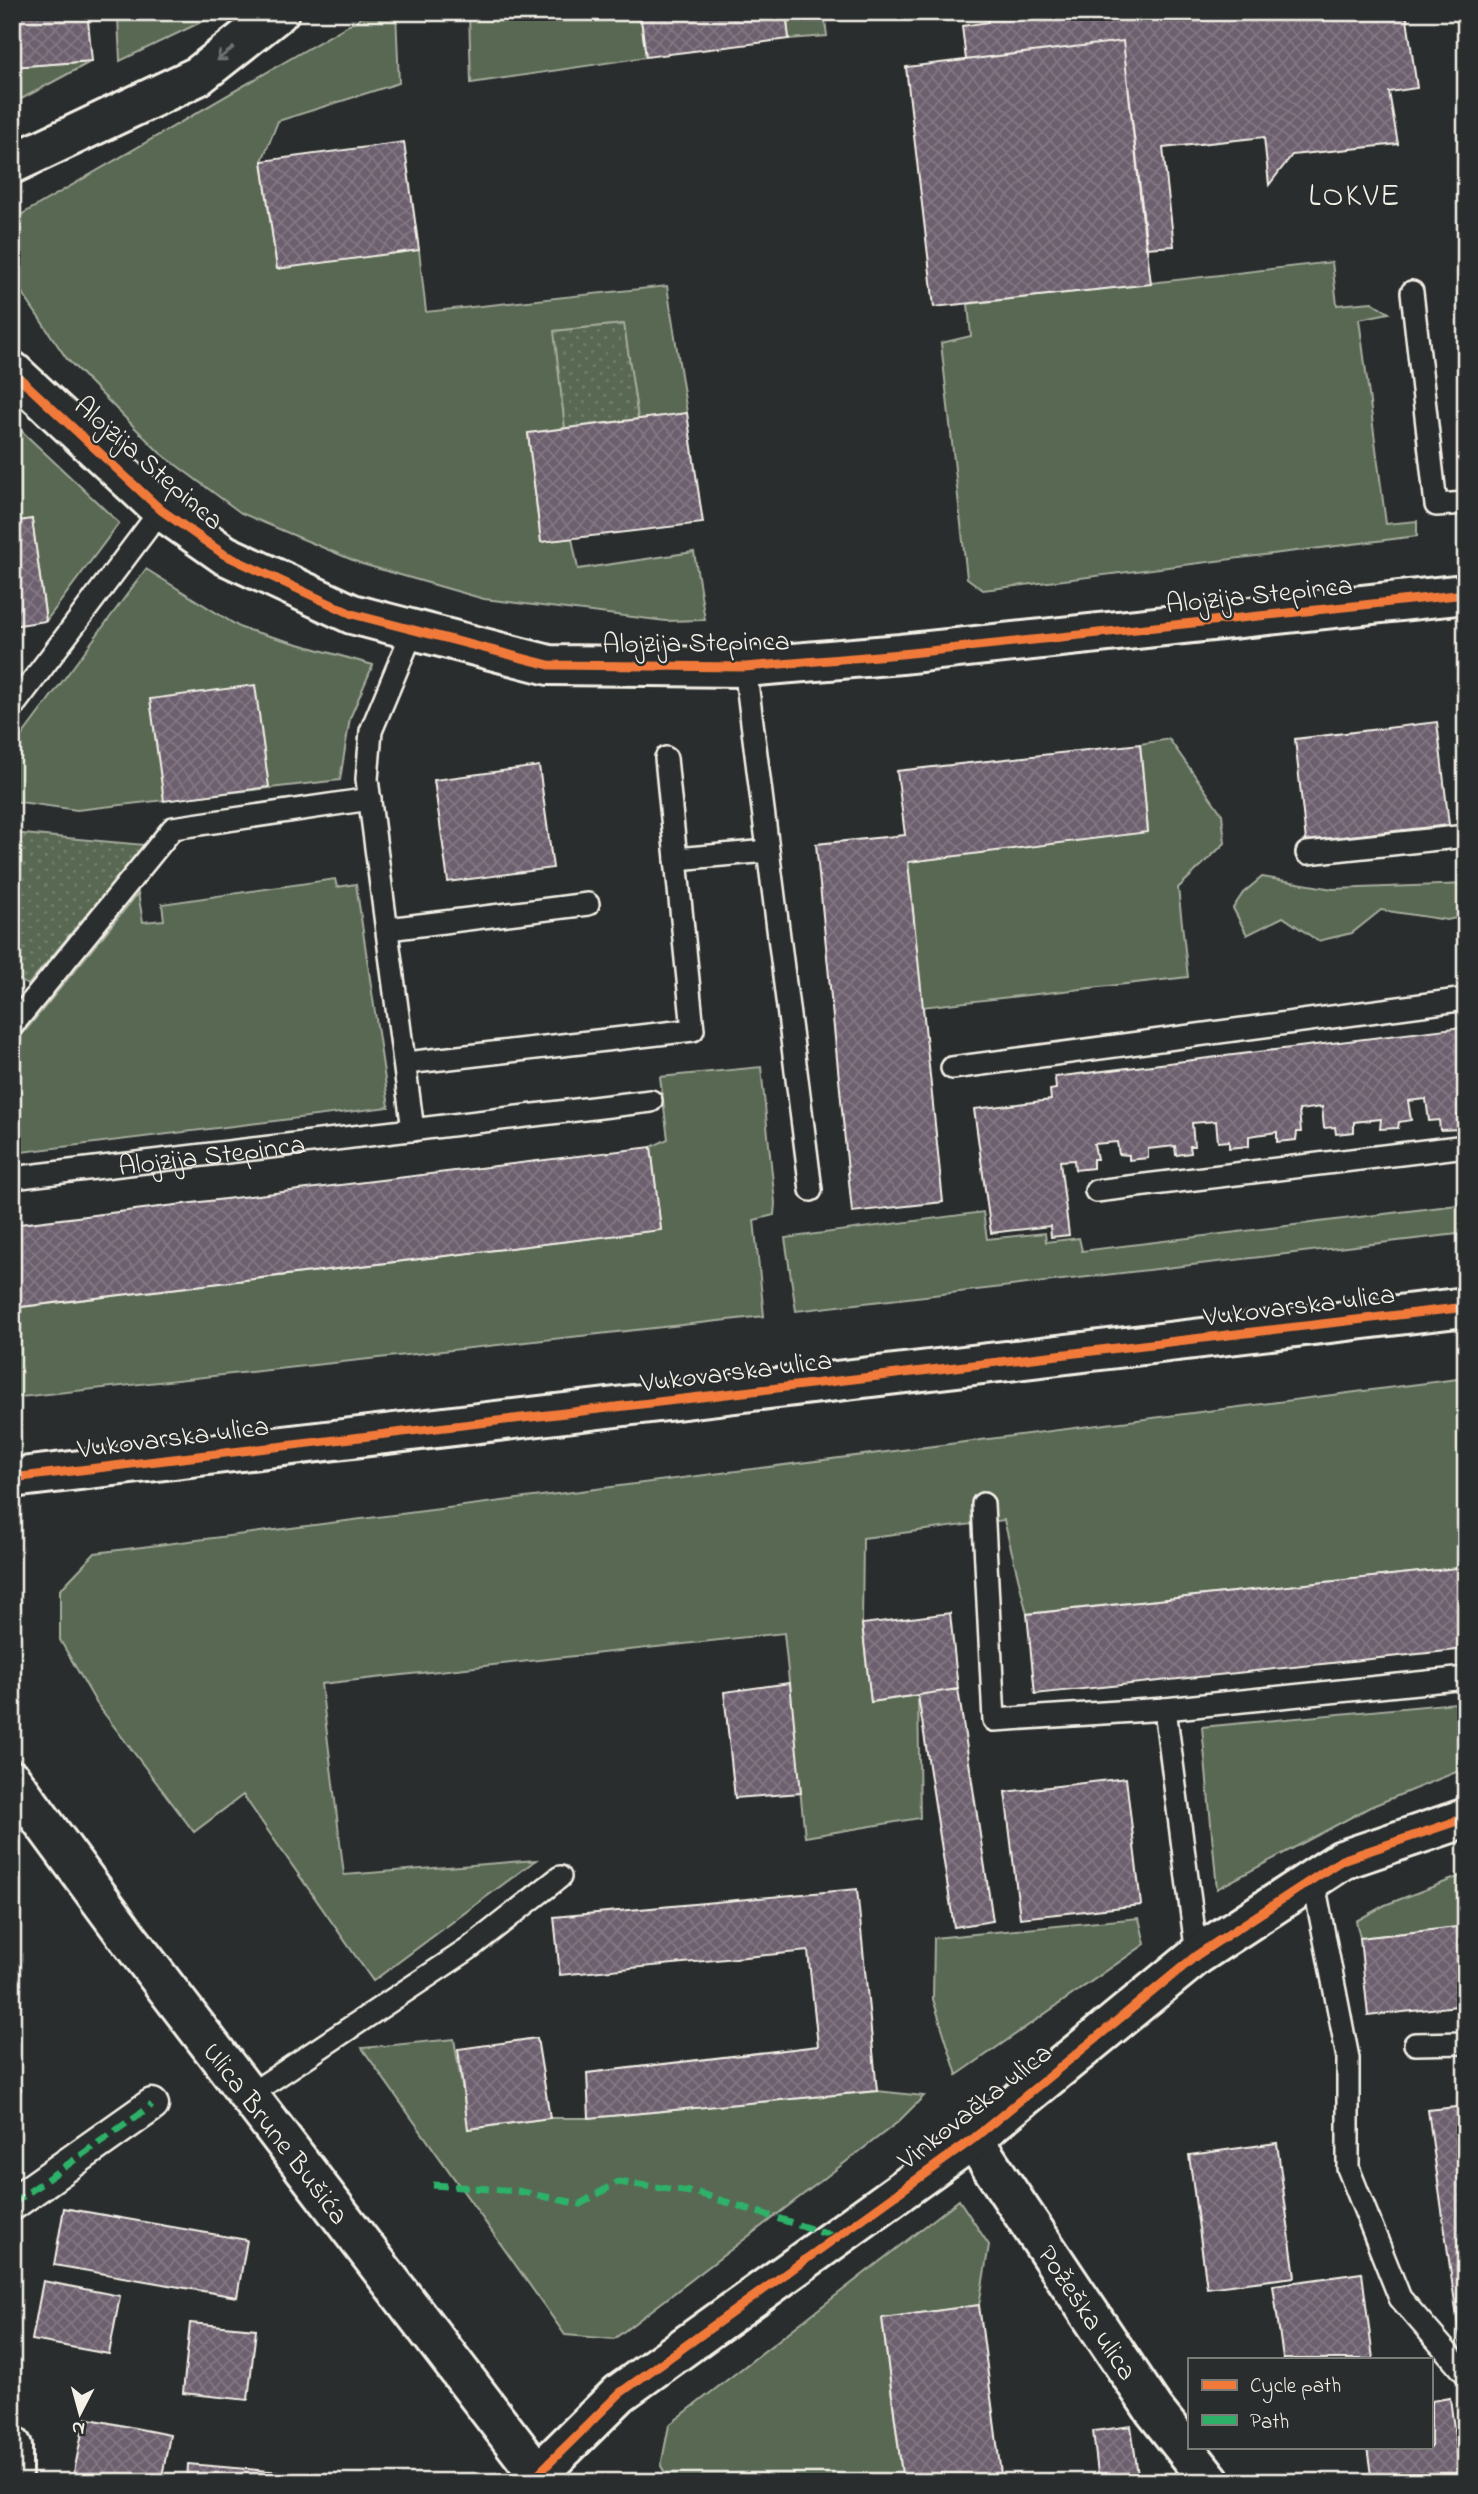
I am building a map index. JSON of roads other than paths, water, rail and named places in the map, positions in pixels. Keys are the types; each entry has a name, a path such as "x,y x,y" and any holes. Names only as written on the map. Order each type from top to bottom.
{"street":[{"path":"12,164 198,76 279,12"},
{"name":"Alojzija Stepinca","path":"12,371 162,510 225,555 352,614 549,665 745,667 901,654 1466,594"},
{"name":"Vukovarska ulica","path":"12,1478 1466,1307"},
{"name":"Ulica Brune Bušića","path":"12,1780 538,2479"},
{"name":"Vinkovačka ulica","path":"538,2479 620,2393 973,2139 1197,1955 1342,1860 1466,1818"},
{"path":"12,2204 152,2105"},
{"name":"Požeška ulica","path":"973,2139 1154,2410 1211,2482"},
{"path":"12,2446 12,2480"}],"lane":[{"path":"1412,292 1436,505 1466,503"},
{"path":"12,708 20,685 162,510"},
{"path":"413,1130 367,779 371,731 414,628"},
{"path":"745,667 811,1190"},
{"path":"405,1063 693,1030 666,758"},
{"path":"12,1026 173,828 370,799"},
{"path":"1307,853 1466,836"},
{"path":"676,859 768,850"},
{"path":"388,929 588,904"},
{"path":"951,1069 1466,999"},
{"name":"Alojzija Stepinca","path":"12,1178 651,1101"},
{"path":"1096,1191 1466,1146"},
{"path":"983,1504 994,1720 1165,1709 1466,1678"},
{"path":"1165,1709 1197,1955"},
{"path":"248,2095 467,1950 560,1877"},
{"path":"1313,1878 1348,2058 1348,2168 1400,2298 1466,2374"},
{"path":"1415,2044 1466,2043"}],"district":[{"name":"LOKVE","path":"1355,194"}]}
